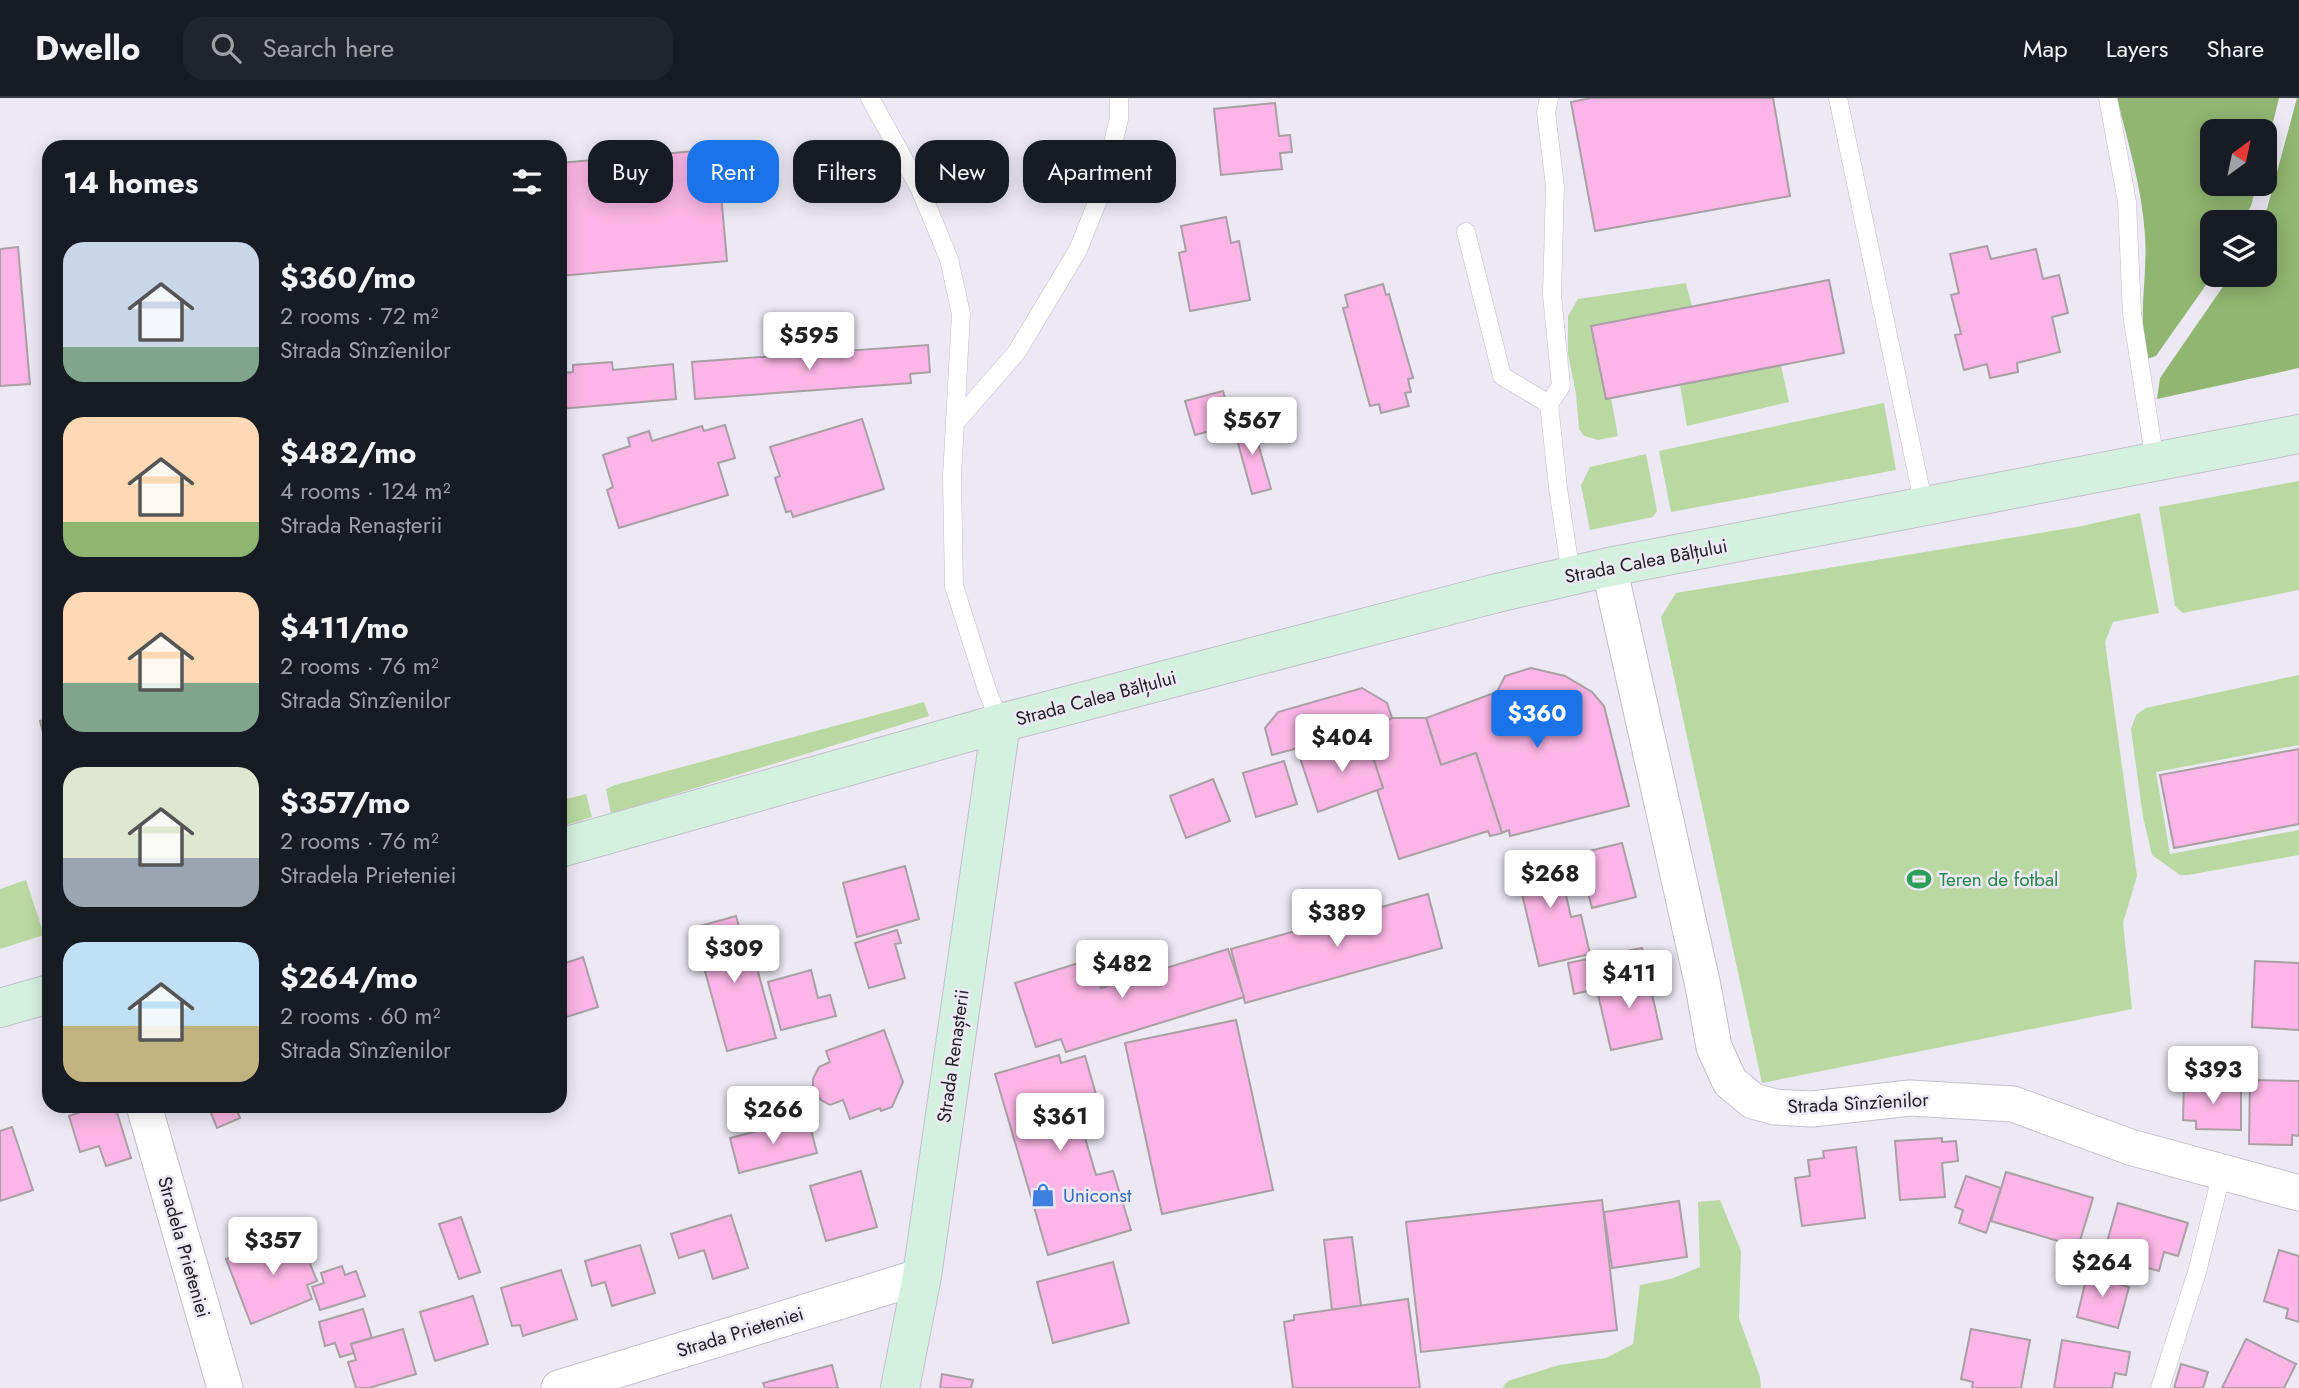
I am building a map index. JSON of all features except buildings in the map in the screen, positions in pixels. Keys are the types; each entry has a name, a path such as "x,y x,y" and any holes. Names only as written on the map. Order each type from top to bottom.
{"main road":[{"name":"Strada Calea Bălțului","path":"567,846 1001,723 1571,575 2299,434"},
{"name":"Strada Renașterii","path":"900,1388 922,1276 1001,723"},
{"path":"0,1009 42,996"}],"street":[{"name":"Strada Sînzîenilor","path":"1609,567 1703,986 1714,1047 1730,1082 1753,1101 1775,1107 1812,1109 1910,1098 2012,1104 2130,1147 2299,1193"},
{"name":"Stradela Prieteniei","path":"147,1113 225,1388"},
{"name":"Strada Prieteniei","path":"559,1388 922,1276"}],"lane":[{"name":"Strada Calea Bălțului","path":"870,98 920,189 949,259 961,314 952,476 954,586 988,693 1001,723"},
{"path":"955,423 1016,353 1078,250 1100,195 1119,119 1119,98"},
{"path":"1549,98 1546,112 1555,186 1552,295 1561,386 1549,404 1571,575"},
{"path":"1839,98 1924,506"},
{"path":"2108,98 2127,202 2132,314 2154,462"},
{"path":"1466,232 1502,376 1549,404"},
{"path":"2160,1388 2197,1272 2222,1172"}],"green space":[{"path":"2117,98 2279,98 2274,119 2200,119 2200,196 2254,196 2249,210 2200,210 2200,287 2205,287 2156,356 2147,359 2143,328 2146,251 2141,200"},
{"path":"2299,98 2299,368 2157,399 2160,378 2223,287 2277,287 2277,210 2266,210 2271,196 2277,196 2277,172"},
{"path":"1686,283 1692,307 1592,327 1606,399 1611,398 1618,436 1598,440 1584,436 1579,429 1576,394 1568,354 1568,316 1578,299"},
{"path":"1781,365 1789,402 1687,426 1680,385"},
{"path":"1884,403 1896,470 1671,512 1659,451"},
{"path":"1646,454 1657,511 1653,517 1590,530 1581,485 1590,467"},
{"path":"2299,481 2299,590 2183,613 2175,606 2159,507"},
{"path":"2140,513 2159,613 2113,622 2105,642 2137,876 2123,923 2132,1009 1762,1083 1661,617 1676,593 2082,526"},
{"path":"2299,675 2299,745 2156,772 2170,854 2299,830 2299,855 2180,875 2152,855 2143,817 2131,729 2136,715 2146,708"},
{"path":"924,702 929,716 611,814 606,789 615,785"},
{"path":"586,794 592,817 567,825 567,799"},
{"path":"26,880 42,936 0,949 0,889"},
{"path":"1720,1200 1741,1251 1739,1318 1760,1377 1761,1388 1502,1388 1508,1381 1559,1365 1606,1358 1633,1344 1640,1285 1671,1279 1700,1267 1698,1202"}],"place":[{"name":"Teren de fotbal","path":"1919,879"},
{"name":"Uniconst","path":"1043,1195"}]}
